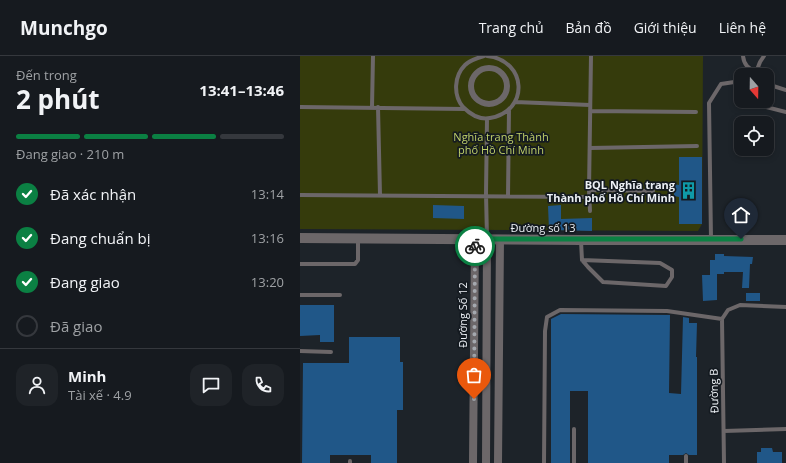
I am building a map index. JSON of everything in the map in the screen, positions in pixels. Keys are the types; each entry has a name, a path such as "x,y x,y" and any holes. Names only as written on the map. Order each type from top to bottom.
{"street":[{"path":"487,68 494,68 500,71 507,81 506,94 497,103 487,105 480,103 472,94 470,89 473,77 481,70 487,68"},
{"name":"Đường số 13","path":"300,238 786,240"},
{"name":"Đường Số 12","path":"473,463 475,239"},
{"path":"486,463 487,239"},
{"path":"498,463 500,239"}],"lane":[{"path":"372,107 373,56"},
{"path":"486,56 495,57 504,61 512,68 517,76 519,86 518,96 515,102 509,109 498,117 477,117 460,104 456,94 456,83 459,73 466,64 474,58 486,56"},
{"path":"590,211 591,56"},
{"path":"743,56 744,64 749,68"},
{"path":"758,68 764,56"},
{"path":"711,239 709,103 720,84 734,83"},
{"path":"774,86 786,90"},
{"path":"515,102 590,105"},
{"path":"300,107 465,109"},
{"path":"378,107 380,195"},
{"path":"770,108 786,112"},
{"path":"508,196 509,109"},
{"path":"590,111 696,112"},
{"path":"487,118 487,239"},
{"path":"590,148 697,146"},
{"path":"589,190 653,191"},
{"path":"300,195 589,197"},
{"path":"300,264 355,264 358,260 358,238"},
{"path":"581,240 582,260 603,282 666,286 672,277 672,270 660,263 582,260"},
{"path":"300,295 340,295"},
{"path":"544,463 545,331 547,317 551,314 560,310 667,311 722,319 728,310 740,305 786,307"},
{"name":"Đường B","path":"722,319 724,463"},
{"path":"300,351 331,352"},
{"path":"724,431 786,428"},
{"path":"574,429 574,463"},
{"path":"686,456 686,463"}],"green space":[{"name":"Nghĩa trang Thành phố Hồ Chí Minh","path":"300,56 703,56 702,224 698,231 300,229"}],"building":[{"name":"BQL Nghĩa trang Thành phố Hồ Chí Minh","path":"679,157 702,157 702,224 679,224 679,197 674,196 674,184 679,185"},
{"path":"433,205 464,206 464,219 433,218"},
{"path":"561,205 561,219 592,218 592,231 549,230 548,206"},
{"path":"715,254 724,254 724,256 753,257 752,264 750,264 749,288 742,288 743,272 724,272 724,274 717,274 717,300 703,301 702,275 710,275 710,260 715,260"},
{"path":"746,293 760,293 760,301 746,301"},
{"path":"300,305 334,305 334,342 320,342 320,335 300,336"},
{"path":"561,314 670,315 669,393 681,394 683,317 689,318 689,323 697,323 697,455 689,455 686,453 683,455 669,455 669,463 588,463 588,391 570,391 570,463 551,463 551,319"},
{"path":"349,337 400,337 400,362 403,362 403,410 397,410 397,463 371,463 371,455 330,455 330,463 302,463 303,363 349,363"},
{"path":"761,448 772,448 773,452 782,452 782,463 757,463 757,452 761,452"}],"way so far":[{"path":"474,399 475,246"}],"place":[{"name":"BQL Nghĩa trang Thành phố Hồ Chí Minh","path":"688,191"}],"route":[{"path":"475,246 475,239 741,239"}]}
